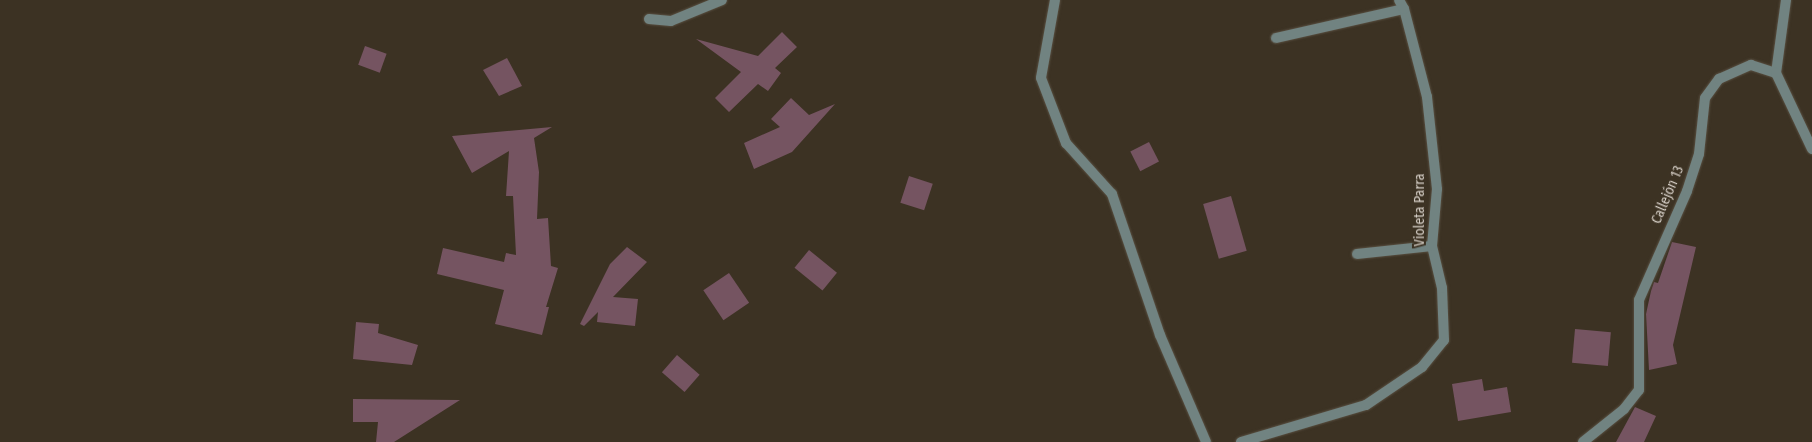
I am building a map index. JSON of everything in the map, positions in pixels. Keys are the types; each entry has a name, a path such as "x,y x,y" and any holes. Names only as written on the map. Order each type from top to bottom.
{"street":[{"path":"649,19 671,21 722,0"},
{"path":"1055,0 1041,78 1066,143 1112,194 1160,335 1206,442"},
{"path":"1786,0 1776,73 1812,149"},
{"path":"1276,38 1401,4"},
{"name":"Violeta Parra","path":"1241,442 1366,404 1422,367 1444,340 1442,288 1432,246 1437,189 1427,97 1401,4"},
{"name":"Callejón 13","path":"1583,442 1624,409 1639,390 1639,300 1687,191 1699,154 1705,98 1719,78 1751,65 1776,73"},
{"path":"1357,254 1432,246"}],"building":[{"path":"782,32 797,47 775,68 781,73 768,91 758,84 729,112 715,98 741,72 696,39 758,56"},
{"path":"365,46 387,54 380,73 358,65"},
{"path":"507,58 522,86 499,96 483,70"},
{"path":"791,98 809,115 835,104 792,152 754,169 744,143 780,127 771,119"},
{"path":"552,127 534,138 539,172 537,219 548,218 551,266 558,268 546,307 549,307 542,335 495,324 504,290 437,274 443,248 504,262 506,253 516,255 513,196 506,196 509,151 472,173 452,136"},
{"path":"1149,142 1159,162 1140,171 1130,152"},
{"path":"909,176 933,184 924,210 900,203"},
{"path":"1231,196 1247,251 1219,259 1203,204"},
{"path":"1672,242 1696,247 1673,345 1677,364 1649,370 1646,314 1654,282 1658,283"},
{"path":"627,247 647,262 613,297 638,299 635,326 597,322 598,312 584,326 580,324 610,264"},
{"path":"809,250 837,273 823,291 795,268"},
{"path":"729,273 749,303 723,320 703,290"},
{"path":"356,322 379,324 378,333 418,345 412,365 353,359"},
{"path":"1575,329 1611,332 1608,366 1572,363"},
{"path":"677,355 700,375 685,392 662,372"},
{"path":"1482,379 1484,391 1507,387 1511,412 1458,421 1452,384"},
{"path":"353,399 460,400 394,442 376,442 378,422 353,422"},
{"path":"1635,407 1656,416 1644,442 1616,442"}]}
